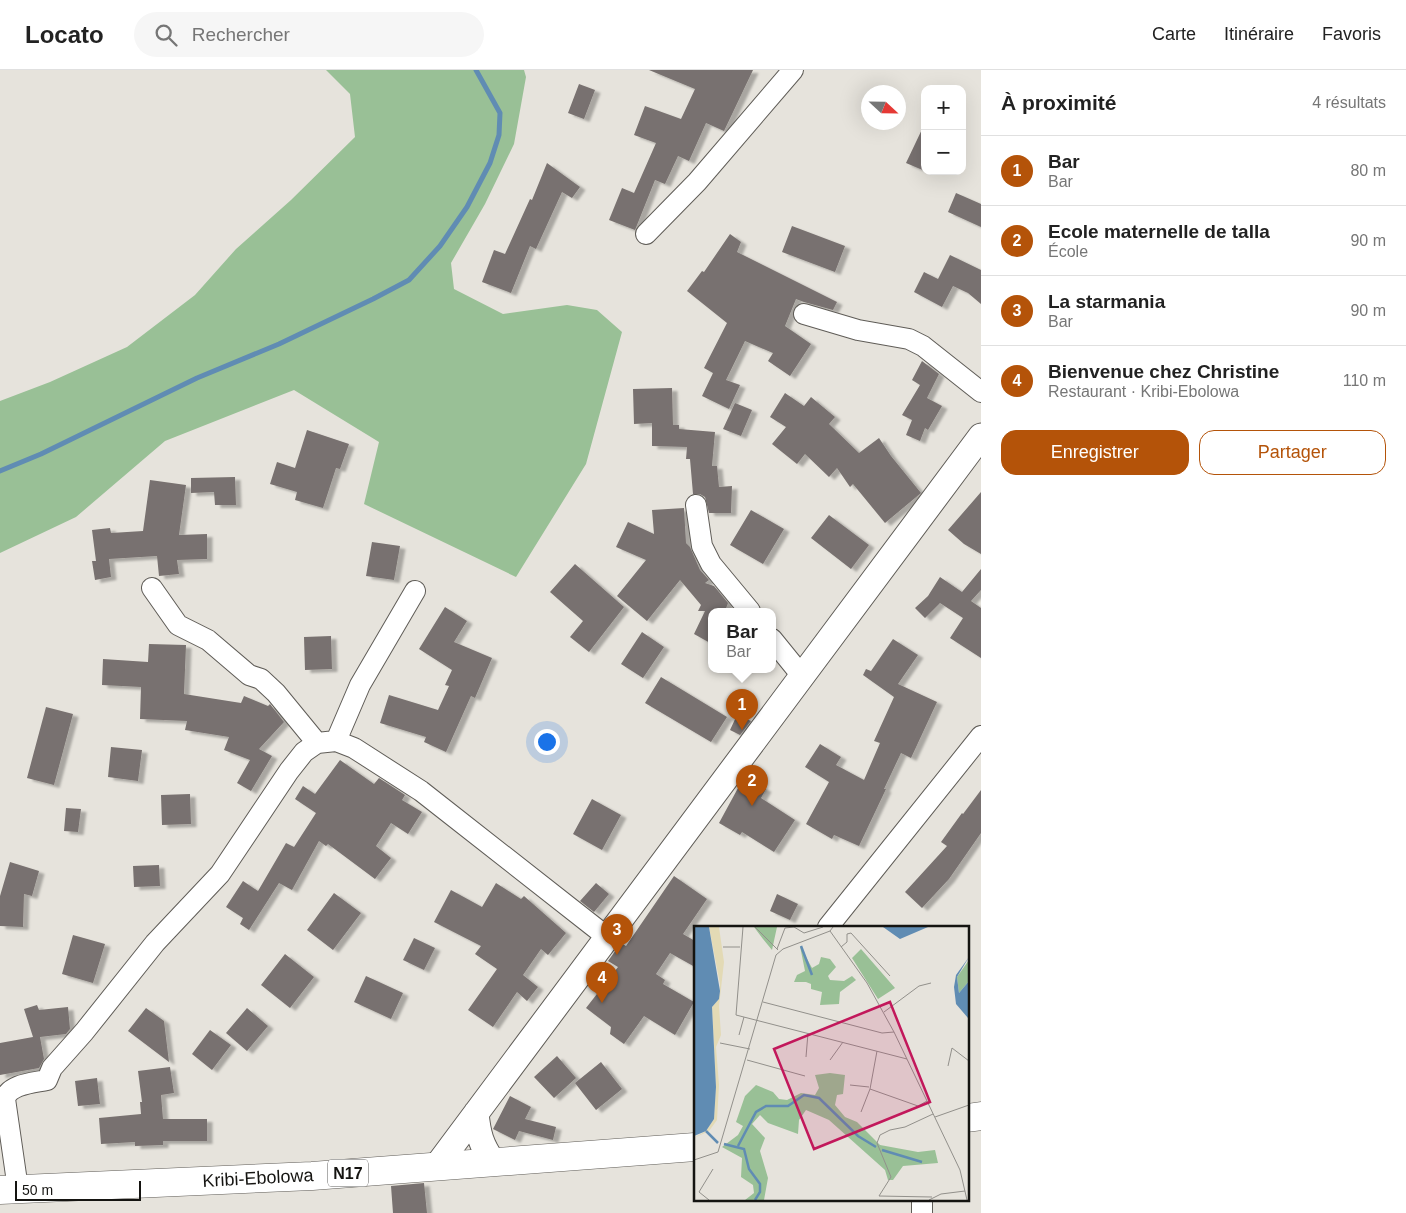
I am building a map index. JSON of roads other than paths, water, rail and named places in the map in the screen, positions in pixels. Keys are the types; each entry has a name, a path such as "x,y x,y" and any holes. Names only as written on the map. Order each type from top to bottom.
{"highway":[{"path":"968,1118 981,1116"},
{"name":"Kribi-Ebolowa","path":"9,1190 312,1176 694,1147"}],"street":[{"path":"646,234 697,182 792,70"},
{"path":"804,314 858,330 909,339 923,346 981,392"},
{"path":"436,1167 981,436"},
{"path":"696,505 702,546 711,564 748,608"},
{"path":"152,588 178,625 208,640 249,676 261,678 326,742 354,748 421,791 607,938"},
{"path":"9,1190 5,1099 7,1093 12,1089 47,1080 52,1068 84,1032 155,943 220,874 289,771 304,752 326,742 415,591"},
{"path":"776,644 802,676"},
{"path":"829,926 981,736"},
{"path":"476,1113 478,1134 483,1148 493,1162"},
{"path":"922,1200 922,1213"}],"waterway":[{"path":"0,471 41,454 197,378 279,344 409,280 440,246 467,207 490,163 499,135 500,113 476,70"}],"place":[{"name":"Bar","path":"742,730"},
{"name":"Ecole maternelle de talla","path":"752,806"},
{"name":"La starmania","path":"617,955"},
{"name":"Bienvenue chez Christine","path":"602,1003"}]}
